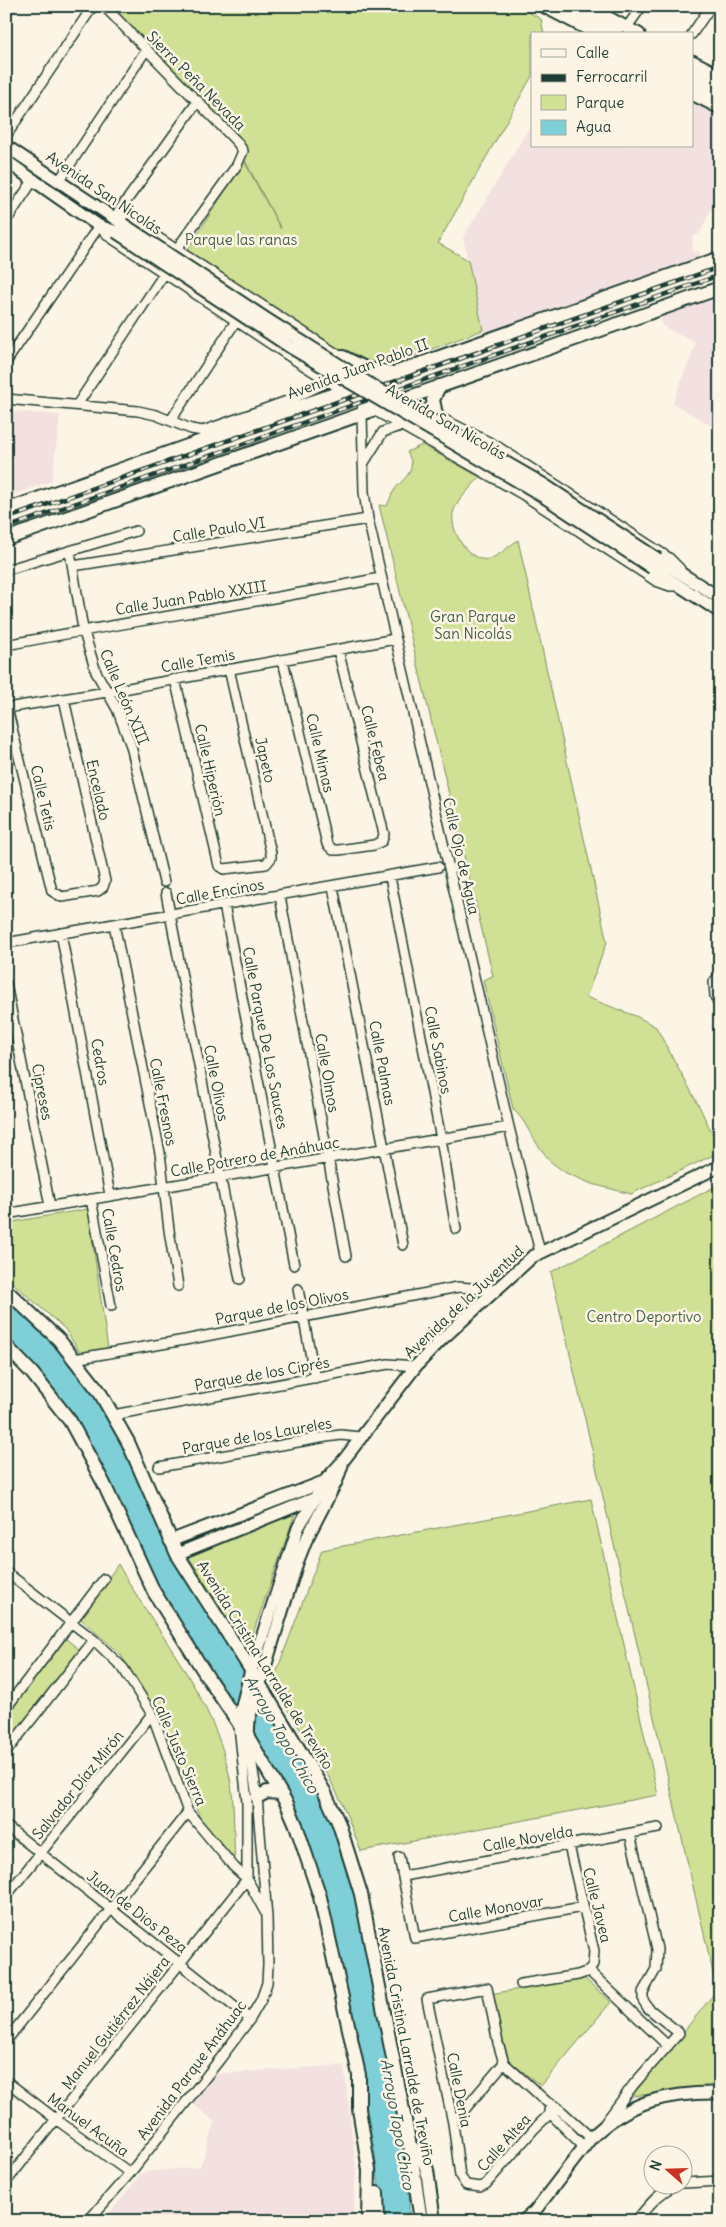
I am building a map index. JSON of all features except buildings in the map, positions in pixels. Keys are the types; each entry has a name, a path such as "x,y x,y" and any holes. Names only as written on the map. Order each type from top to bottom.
{"main road":[{"name":"Avenida Juan Pablo II","path":"6,510 720,258"},
{"path":"6,539 366,409 404,400 439,386 720,288"},
{"path":"347,361 375,371 397,372"},
{"path":"436,414 433,400 439,386"},
{"name":"Avenida Cristina Larralde de Treviño","path":"6,1290 44,1324 99,1391 128,1442 177,1554 254,1682 324,1791 349,1853 361,1894 410,2146 422,2221"},
{"path":"6,1346 32,1373 70,1421 103,1482 117,1517 154,1592 243,1719 248,1737 296,1825 320,1897 359,2075 375,2155 378,2221"},
{"path":"258,1797 267,1792 280,1793"},
{"path":"359,2075 359,2109 369,2170 368,2221"},
{"path":"410,2146 422,2156 434,2221"}],"street":[{"path":"6,12 10,6"},
{"path":"6,136 93,6"},
{"path":"543,6 584,30"},
{"path":"565,6 619,31"},
{"path":"587,6 619,31"},
{"path":"619,31 642,6"},
{"path":"693,32 711,6"},
{"name":"Sierra Peña Nevada","path":"111,8 146,50 242,147 242,155 176,250"},
{"path":"59,182 146,50"},
{"path":"694,62 720,75"},
{"path":"694,74 720,87"},
{"path":"694,85 720,98"},
{"path":"694,95 720,108"},
{"path":"118,224 198,101"},
{"name":"Avenida San Nicolás","path":"6,146 290,347 655,564 682,581 720,612"},
{"name":"Avenida San Nicolás","path":"6,161 100,226 118,224"},
{"path":"6,221 34,179"},
{"path":"6,362 100,226 110,237 164,274 346,391 366,409 406,427 522,494 656,581 670,586 682,581 679,567 669,558 561,486 495,445 436,414 404,400 372,381 347,361 131,220 120,216 118,224"},
{"path":"77,405 164,274"},
{"path":"171,420 236,321"},
{"path":"6,399 138,411 171,420 191,429 203,430 287,401 331,381 347,361"},
{"name":"Calle Ojo de Agua","path":"372,381 366,409 363,464 368,519 380,578 540,1252"},
{"path":"406,427 412,415 424,409"},
{"path":"363,464 383,432 406,427"},
{"name":"Calle Paulo VI","path":"73,566 368,519"},
{"path":"6,570 136,531"},
{"name":"Calle León XIII","path":"70,552 83,629 96,672 117,709 131,746 164,882"},
{"name":"Calle Juan Pablo XXIII","path":"6,645 83,629 211,610 380,578"},
{"name":"Avenida San Nicolás","path":"682,581 720,598"},
{"name":"Calle Temis","path":"7,708 107,692 395,639"},
{"name":"Calle Febea","path":"334,850 374,845 382,841 384,834 338,650"},
{"name":"Calle Mimas","path":"283,660 327,844 334,850"},
{"name":"Japeto","path":"219,866 224,869 266,864 271,858 257,785 230,669"},
{"name":"Calle Hiperión","path":"175,679 219,866"},
{"name":"Encelado","path":"54,894 62,897 98,891 103,887 105,881 64,699"},
{"name":"Calle Tetis","path":"7,708 50,886 54,894"},
{"name":"Calle Encinos","path":"6,943 390,877 438,867"},
{"name":"Calle Sabinos","path":"390,877 441,1140 456,1229"},
{"name":"Calle Palmas","path":"333,887 403,1245"},
{"name":"Calle Olivos","path":"166,893 240,1278"},
{"name":"Calle Olmos","path":"280,896 346,1256"},
{"name":"Calle Parque De Los Sauces","path":"224,906 294,1265"},
{"name":"Calle Fresnos","path":"114,924 160,1153 178,1286"},
{"name":"Cedros","path":"61,934 110,1195"},
{"path":"717,976 715,996 720,1007"},
{"name":"Cipreses","path":"6,984 50,1206"},
{"name":"Calle Potrero de Anáhuac","path":"6,1214 509,1127"},
{"name":"Avenida de la Juventud","path":"243,1719 288,1554 298,1528 324,1481 343,1461 416,1366 495,1290 540,1252 720,1166"},
{"name":"Calle Cedros","path":"91,1199 111,1306"},
{"name":"Parque de los Olivos","path":"74,1359 185,1340 458,1287 495,1290"},
{"path":"298,1289 315,1378"},
{"name":"Parque de los Ciprés","path":"112,1415 388,1364 416,1366"},
{"name":"Parque de los Laureles","path":"159,1467 326,1437 341,1435 360,1437"},
{"name":"Avenida de la Juventud","path":"254,1682 306,1540 338,1480 343,1461"},
{"path":"170,1541 324,1481 338,1480"},
{"path":"177,1554 313,1499"},
{"name":"Calle Justo Sierra","path":"6,1572 94,1640 122,1668 152,1714 188,1812 234,1867 247,1879 267,1917"},
{"path":"6,1708 104,1579"},
{"path":"6,1752 94,1640"},
{"name":"Salvador Díaz Mirón","path":"6,1896 152,1714"},
{"path":"243,1719 247,1802 247,1879"},
{"name":"Avenida Parque Anáhuac","path":"88,2221 130,2173 250,2019 261,2000 267,1983 267,1917 258,1797 248,1737"},
{"path":"6,2041 188,1812"},
{"name":"Juan de Dios Peza","path":"6,1826 250,2019"},
{"name":"Calle Novelda","path":"404,1876 658,1828"},
{"path":"528,2219 591,2138 603,2126 634,2084 680,2033 648,2008 643,2000 643,1992 656,1969 657,1949 630,1834"},
{"name":"Calle Javea","path":"569,1846 594,1951 593,1964 589,1971"},
{"path":"399,1857 404,1876"},
{"name":"Calle Monovar","path":"404,1876 415,1938 582,1907"},
{"name":"Manuel Gutiérrez Nájera","path":"6,2182 247,1879"},
{"path":"521,1984 578,1975 589,1971 668,2046"},
{"name":"Calle Denia","path":"466,2185 460,2176 453,2123 427,1999 487,1988 504,2063"},
{"path":"453,2123 504,2063 547,2102 584,2147"},
{"name":"Manuel Acuña","path":"6,2081 130,2173"},
{"path":"603,2126 648,2101 691,2093 720,2093"},
{"path":"554,2110 591,2138"},
{"name":"Calle Altea","path":"466,2185 480,2187 486,2184 554,2110"},
{"path":"694,2182 720,2181"},
{"path":"636,2221 653,2200 661,2194"}],"shaded area":[{"path":"694,98 720,111 720,192 699,234 692,237 693,252 698,250 702,260 485,337 463,238 531,125 531,148 694,148"},
{"path":"720,295 720,431 673,403 696,343 662,326 661,317"},
{"path":"6,411 60,415 52,481 6,497"},
{"path":"344,2065 356,2169 353,2221 104,2221 142,2172 200,2167 215,2122 192,2103 214,2074"}],"green space":[{"name":"Parque las ranas","path":"124,6 518,6 541,19 544,32 531,32 531,78 438,243 468,260 483,330 378,369 350,364 186,252 244,161 281,229 242,155 237,141 117,13"},
{"name":"Gran Parque San Nicolás","path":"422,445 480,477 458,502 454,510 454,526 461,543 467,550 481,559 489,559 518,540 607,942 586,997 638,1017 656,1027 699,1106 720,1150 720,1152 631,1194 592,1184 566,1173 551,1162 513,1109 483,980 493,976 379,505 387,506 395,489 410,471 410,459 407,452"},
{"name":"Centro Deportivo","path":"720,1184 720,2087 632,2096 717,1990 551,1272"},
{"path":"88,1209 108,1349 81,1354 65,1329 6,1277 6,1223"},
{"path":"591,1499 658,1795 361,1851 342,1803 324,1768 272,1684 322,1550"},
{"path":"297,1508 247,1650 186,1553"},
{"path":"118,1564 183,1667 211,1720 222,1748 232,1788 235,1861 202,1823 155,1710 121,1655 81,1619"},
{"path":"66,1639 80,1650 6,1746 6,1716"},
{"path":"584,1978 611,2002 541,2086 509,2061 490,1994"}],"water":[{"name":"Arroyo Topo Chico","path":"6,1290 99,1391 170,1541 300,1751 349,1853 410,2146 409,2221 376,2221 381,2205 375,2155 359,2075 296,1825 154,1592 86,1449 6,1348"}],"railway":[{"path":"6,519 720,267"},
{"path":"6,528 720,275"}]}
